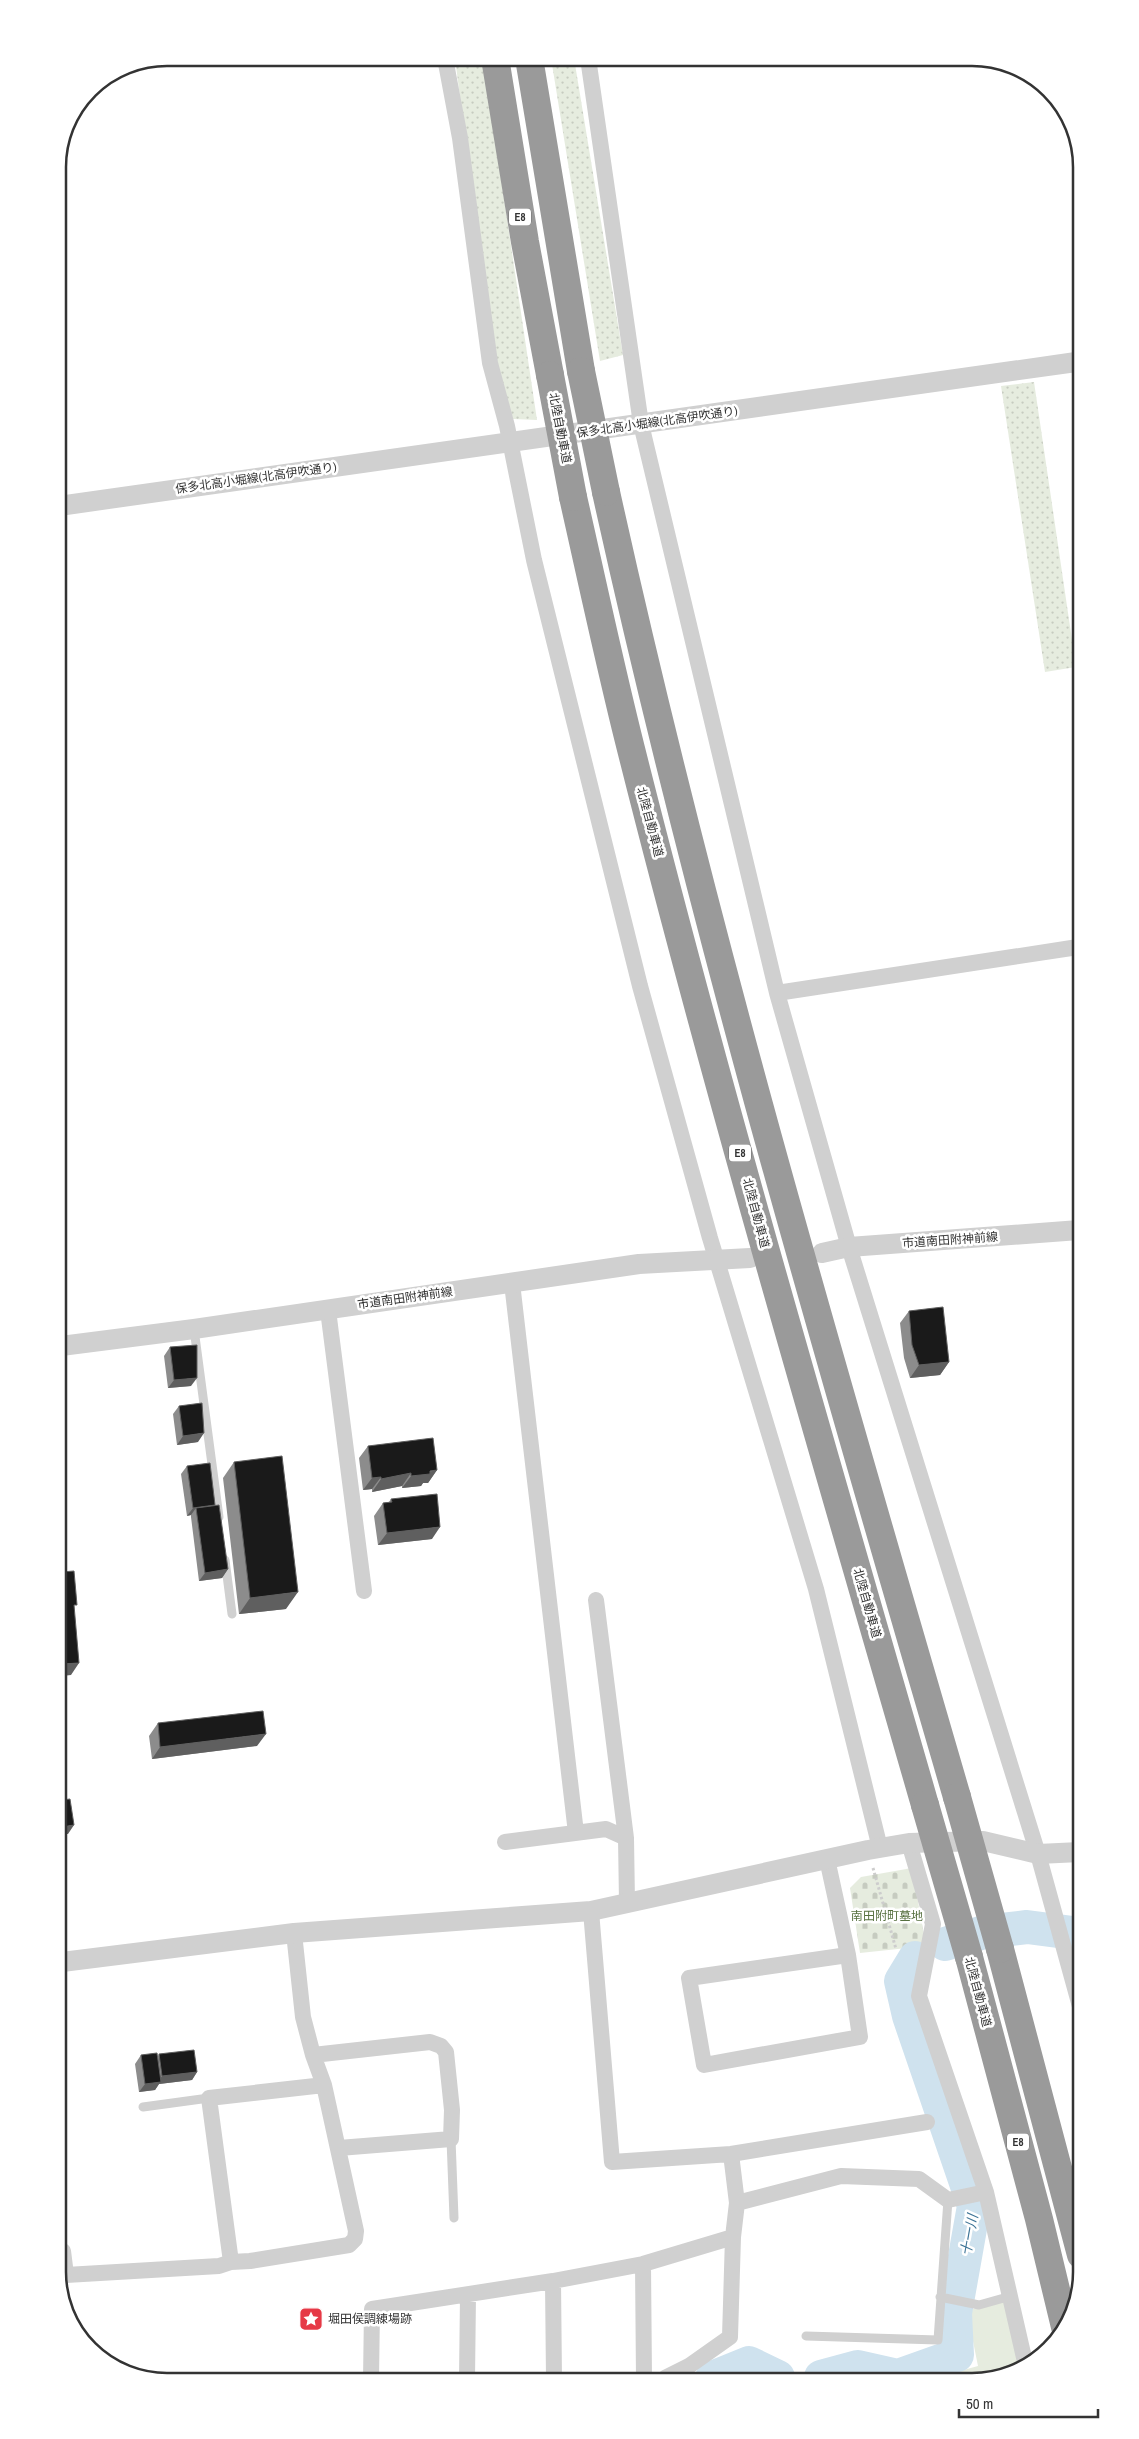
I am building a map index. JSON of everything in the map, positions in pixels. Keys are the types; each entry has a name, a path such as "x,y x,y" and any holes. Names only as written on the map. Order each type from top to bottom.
{"highway":[{"name":"北陸自動車道","path":"496,66 525,242 573,497 630,747 788,1332 968,1957 1039,2218 1062,2316"},
{"name":"E8","path":"530,66 581,371 606,492 663,743 701,892 816,1312 957,1797 1073,2222"}],"street":[{"path":"446,66 460,138 490,363 511,442 534,560 630,947 717,1260 816,1589 874,1849"},
{"path":"589,66 641,424 777,993 849,1247 1038,1854 1073,1981"},
{"name":"保多北高小堀線(北高伊吹通り)","path":"66,505 1073,362"},
{"path":"777,993 1073,948"},
{"name":"市道南田附神前線","path":"822,1253 849,1247 1073,1230"},
{"name":"市道南田附神前線","path":"66,1345 328,1310 639,1264 750,1258"},
{"path":"512,1283 576,1833"},
{"path":"328,1310 364,1591"},
{"path":"596,1600 626,1838 628,1904"},
{"path":"505,1842 606,1829 626,1838"},
{"path":"66,1961 294,1932 591,1911 909,1843 983,1841 1038,1854 1073,1852"},
{"path":"909,1843 933,1924 919,1996 983,2193 1011,2296 1024,2358"},
{"path":"827,1860 848,1956 860,2037 704,2065 689,1978 848,1956"},
{"path":"591,1911 612,2162 731,2154 927,2122"},
{"path":"67,2280 219,2266 231,2262 250,2261 349,2245 352,2242 356,2232 339,2148 324,2085 313,2055 303,2017 294,1932"},
{"path":"313,2055 430,2042 438,2043 444,2048 447,2056 452,2110 450,2139 339,2148"},
{"path":"231,2262 209,2098 324,2085"},
{"path":"675,2373 689,2366 730,2337 733,2237 737,2203 731,2154"},
{"path":"737,2203 841,2176 919,2179 953,2199 983,2193"},
{"path":"371,2373 372,2309 554,2281 643,2264 733,2237"},
{"path":"643,2264 644,2373"},
{"path":"554,2281 554,2373"},
{"path":"467,2373 468,2295"}],"lane":[{"path":"194,1329 220,1526"},
{"path":"224,1555 232,1614"},
{"path":"143,2107 209,2098"},
{"path":"450,2139 454,2218"},
{"path":"806,2336 938,2340 940,2297 953,2199"},
{"path":"940,2297 979,2305 1011,2296"}],"path":[{"path":"874,1849 896,1949"}],"green space":[{"path":"456,66 484,66 537,420 513,419 493,356"},
{"path":"552,66 575,66 623,355 600,361"},
{"path":"1034,382 1073,647 1073,667 1045,672 1001,386"},
{"name":"南田附町墓地","path":"912,1868 926,1946 860,1953 850,1888 861,1877"},
{"path":"1010,2298 1023,2359 1004,2367 985,2372 953,2373 978,2366 967,2311"}],"building":[{"path":"943,1307 949,1362 919,1365 912,1345 909,1311"},
{"path":"197,1345 197,1378 174,1380 170,1347"},
{"path":"202,1403 204,1433 183,1436 179,1406"},
{"path":"433,1438 437,1470 430,1471 430,1474 411,1476 411,1473 381,1479 381,1477 372,1478 368,1446"},
{"path":"282,1456 298,1592 250,1598 234,1462"},
{"path":"210,1463 215,1505 193,1508 187,1466"},
{"path":"437,1494 440,1527 387,1533 383,1503 392,1502 391,1499"},
{"path":"219,1505 228,1569 205,1573 196,1508"},
{"path":"74,1571 77,1605 74,1605 79,1663 66,1664 66,1572"},
{"path":"263,1711 266,1734 160,1747 158,1723"},
{"path":"70,1799 74,1825 66,1826 66,1800"},
{"path":"194,2050 197,2072 162,2076 159,2054"},
{"path":"157,2053 161,2082 145,2084 141,2055"}],"waterway":[{"name":"十一川","path":"945,1944 984,1932 1027,1927 1073,1933"},
{"name":"十一川","path":"906,2373 957,2355 955,2313 974,2206 909,2016 901,1981 915,1958"},
{"name":"十一川","path":"724,2373 749,2363 770,2373"},
{"name":"十一川","path":"836,2373 858,2367 885,2373"}],"place":[{"name":"堀田侯調練場跡","path":"311,2319"}]}
